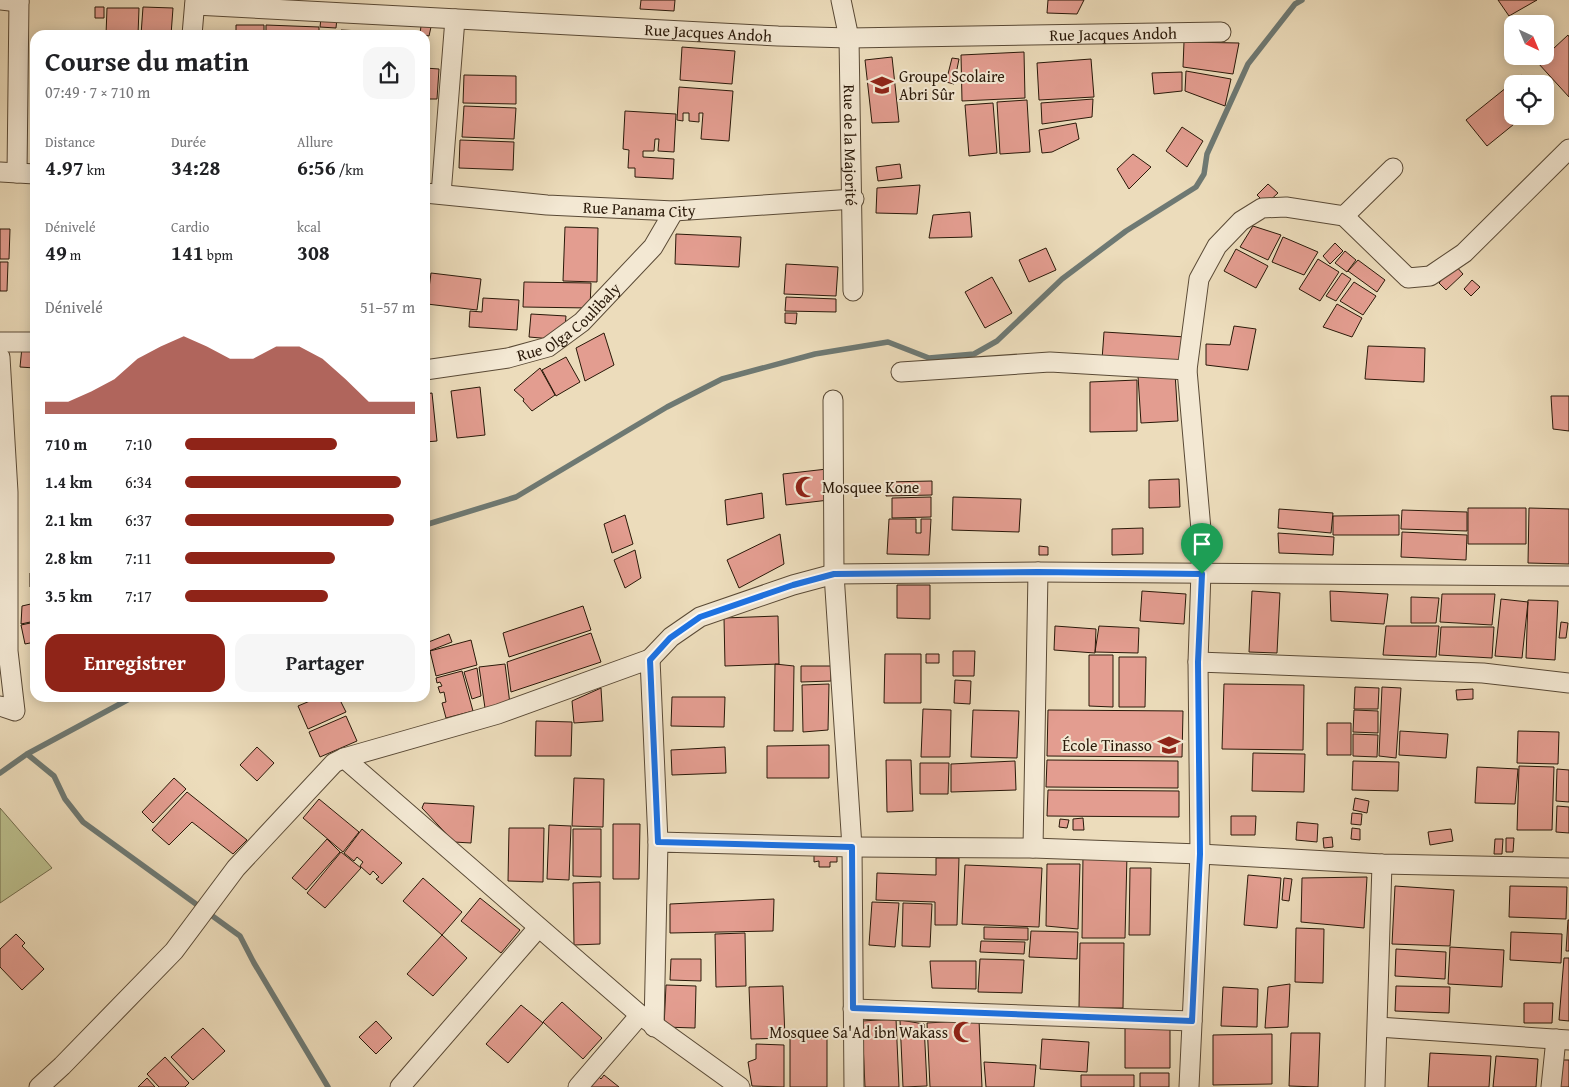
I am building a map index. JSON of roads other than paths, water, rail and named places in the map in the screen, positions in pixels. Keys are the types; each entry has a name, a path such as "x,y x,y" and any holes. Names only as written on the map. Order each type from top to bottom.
{"street":[{"path":"0,0 19,1 17,173"},
{"name":"Rue de la Majorité","path":"841,0 849,38 854,199 854,291"},
{"name":"Rue Jacques Andoh","path":"195,3 358,7 455,18 778,36 849,38 1221,32"},
{"path":"192,30 195,3"},
{"path":"433,193 455,18"},
{"path":"1189,1087 1200,854 1198,662 1202,541 1187,370 1199,279 1216,246 1241,221 1262,208 1286,207 1344,216 1408,278 1430,276 1464,253 1569,149"},
{"path":"1344,216 1394,168"},
{"name":"Rue Panama City","path":"433,193 548,205 674,210 854,199"},
{"name":"Rue Olga Coulibaly","path":"430,369 508,358 548,347 582,322 653,247 674,210"},
{"path":"0,342 30,342"},
{"path":"0,357 8,492 7,708"},
{"path":"901,372 1050,362 1187,370"},
{"path":"833,400 834,574 852,847 854,1087"},
{"path":"1033,848 1038,572"},
{"path":"39,1087 62,1066 174,951 236,868 334,764 344,758 498,714 650,660 670,638 700,617 793,585 834,574 1038,572 1569,576"},
{"path":"578,1087 647,1021 658,842 650,660"},
{"path":"1198,662 1483,674 1569,683"},
{"path":"344,758 647,1021 740,1087"},
{"path":"658,842 852,847 1033,848 1200,854 1382,864 1569,868"},
{"path":"1375,1087 1382,864"},
{"path":"400,1087 538,928"},
{"path":"853,1008 1192,1021"},
{"path":"1378,1027 1563,1039 1552,1087"}],"waterway":[{"path":"430,523 516,497 667,407 722,379 815,354 888,342 929,358 974,354 997,341 1062,279 1126,231 1196,187 1204,174 1207,154 1248,64 1295,4 1302,0"},
{"path":"0,773 27,754 124,702"},
{"path":"27,754 54,776 65,799 83,822 240,936 328,1087"}],"place":[{"name":"Groupe Scolaire Abri Sûr","path":"882,85"},
{"name":"Mosquee Kone","path":"806,487"},
{"name":"École Tinasso","path":"1169,745"},
{"name":"Mosquee Sa'Ad ibn Wakass","path":"964,1032"}]}
